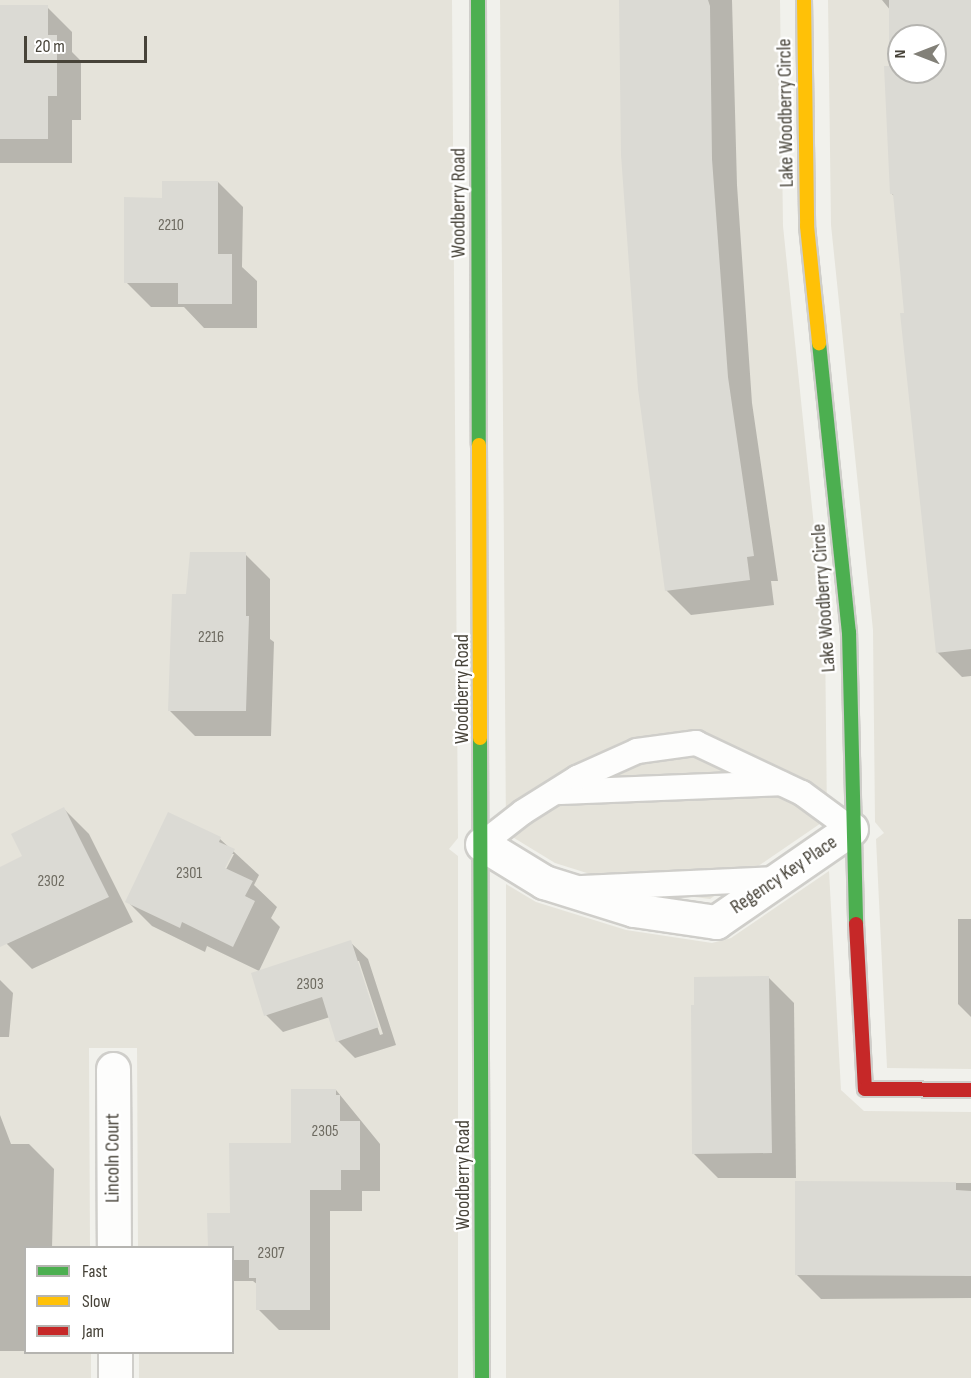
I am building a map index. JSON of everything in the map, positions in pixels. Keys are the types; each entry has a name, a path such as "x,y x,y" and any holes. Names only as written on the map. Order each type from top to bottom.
{"street":[{"name":"Woodberry Road","path":"478,0 482,1378"},
{"name":"Lake Woodberry Circle","path":"804,0 807,226 849,632 851,829 865,1089 971,1090"},
{"name":"Regency Key Place","path":"482,844 544,882 634,910 716,922 851,829"},
{"name":"Lincoln Court","path":"113,1069 114,1246"},
{"path":"115,1354 115,1378"}],"lane":[{"path":"482,844 557,792 637,752 696,743 782,783 851,829"},
{"path":"557,792 782,783"}],"shaded area":[{"path":"0,0 452,0 458,838 449,849 458,856 458,1378 139,1378 139,1354 234,1354 234,1246 138,1246 137,1048 89,1048 90,1246 24,1246 24,1354 91,1354 91,1378 0,1378"},
{"path":"500,0 780,0 783,226 825,633 827,819 710,899 641,890 555,863 506,833"},
{"path":"828,0 971,0 971,1069 887,1068 876,839 884,833 875,822 873,630 831,225"},
{"path":"829,871 841,1090 864,1111 971,1112 971,1378 506,1378 506,884 536,902 626,930 712,943 731,938"}],"building":[{"path":"619,0 708,0 710,6 712,159 728,377 754,556 747,557 750,580 665,591 638,389 621,155"},
{"path":"889,0 971,0 971,649 936,653 900,313 904,313 893,194 890,194 884,66 887,66 887,84 947,84 947,24 889,24"},
{"path":"0,5 48,5 48,35 57,35 57,96 48,96 48,139 0,139"},
{"path":"162,181 218,181 218,254 232,254 232,304 178,304 178,283 124,283 124,197 162,198"},
{"path":"190,552 246,552 246,616 249,616 246,711 168,711 172,594 186,594"},
{"path":"64,807 109,897 0,947 0,867 22,856 11,834"},
{"path":"168,812 221,837 219,842 235,849 225,868 253,881 245,896 255,901 233,947 182,922 180,928 125,902"},
{"path":"351,940 379,1027 336,1042 322,997 264,1016 251,973"},
{"path":"769,976 772,1153 692,1154 691,1005 694,1005 694,977"},
{"path":"291,1089 336,1089 336,1095 340,1095 340,1121 360,1121 360,1170 341,1170 341,1190 310,1190 310,1310 256,1310 256,1278 249,1278 249,1260 234,1260 234,1246 208,1246 207,1213 230,1213 229,1143 291,1143"},
{"path":"795,1181 956,1182 956,1190 971,1191 971,1276 795,1275"}],"traffic: fast":[{"path":"478,0 479,445"},
{"path":"819,343 849,632 856,924"},
{"path":"480,738 482,1378"}],"traffic: slow":[{"path":"804,0 807,226 819,343"},
{"path":"479,445 480,738"}],"traffic: jam":[{"path":"856,924 865,1089 971,1090"}]}
